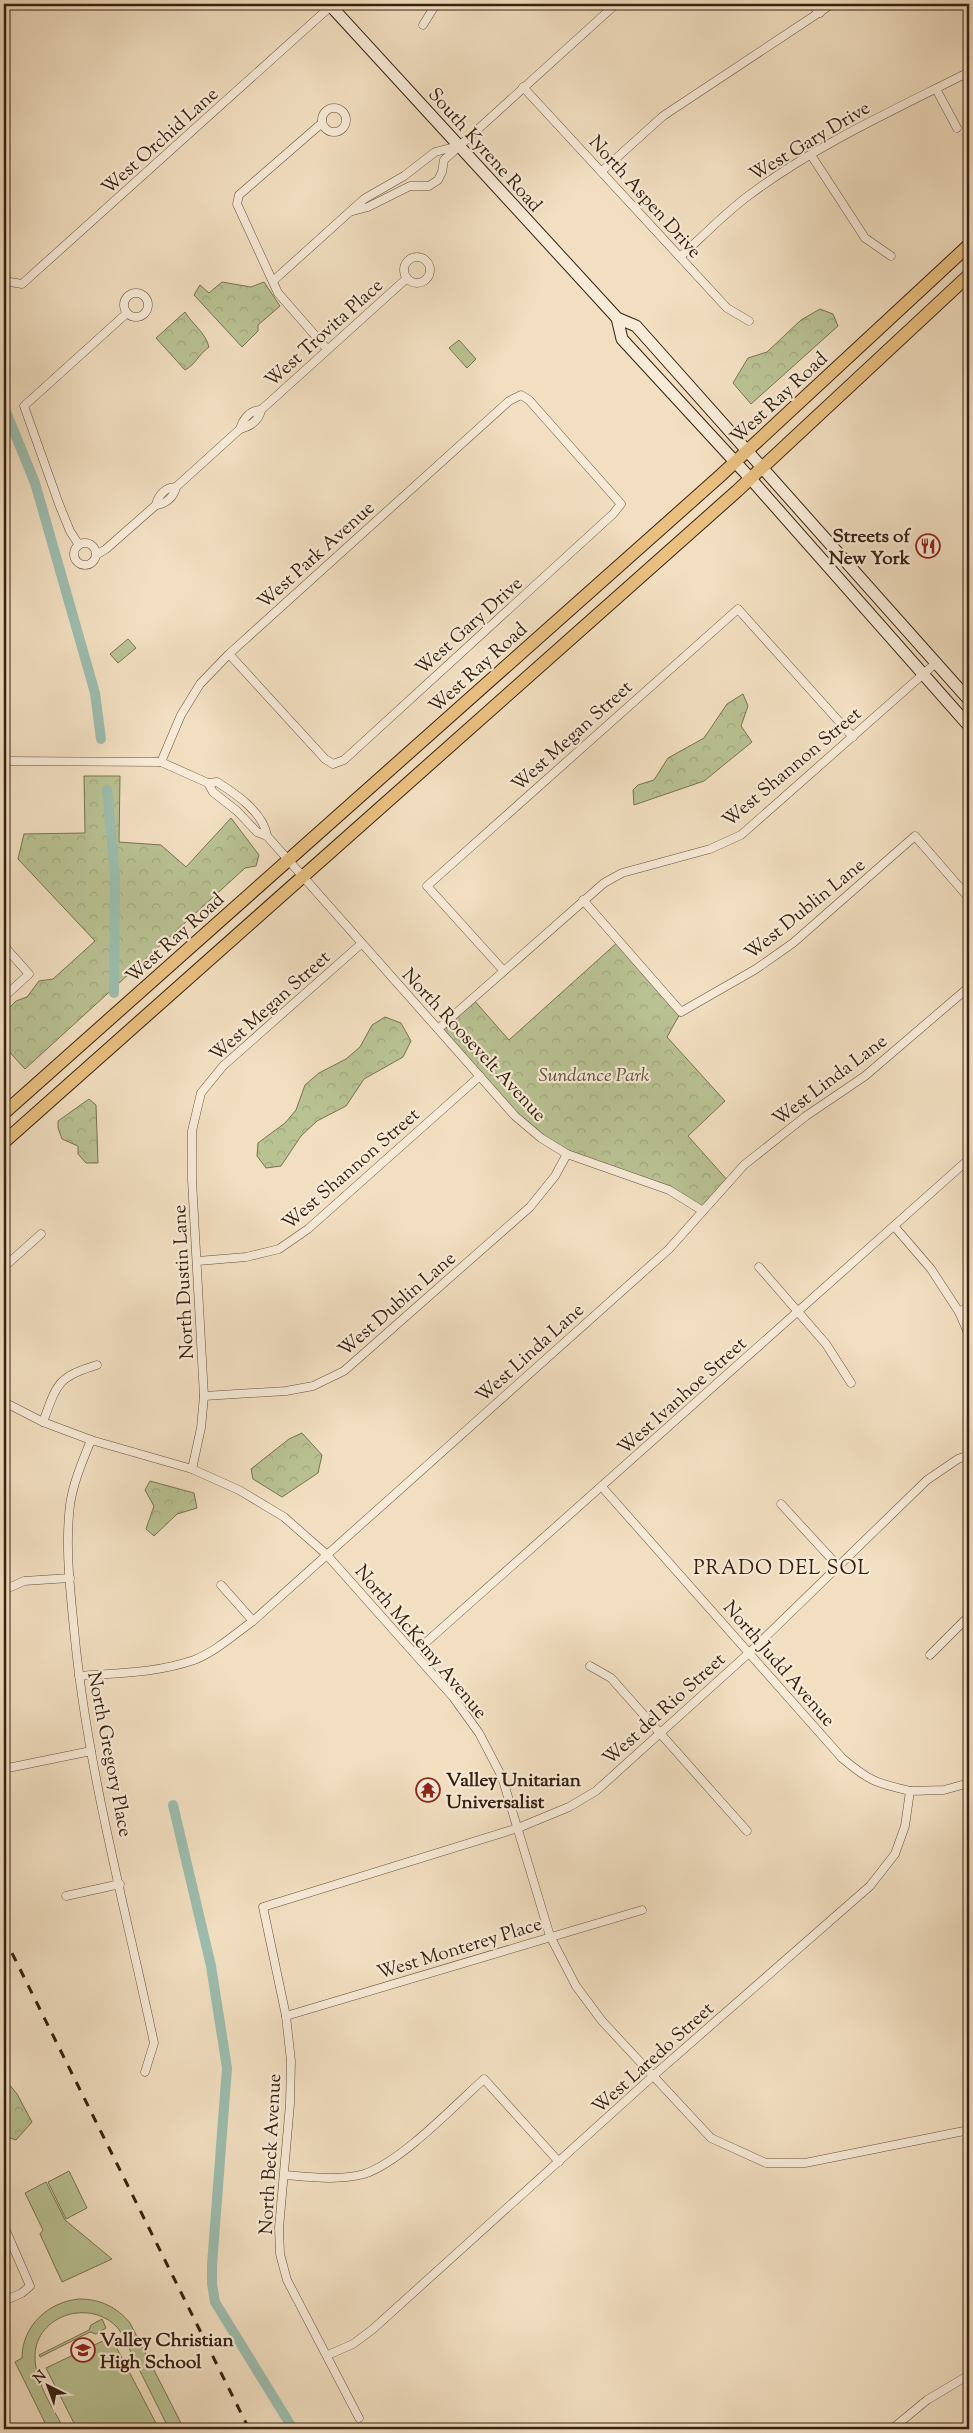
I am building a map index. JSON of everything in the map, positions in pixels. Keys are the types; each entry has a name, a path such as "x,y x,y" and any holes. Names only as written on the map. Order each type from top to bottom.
{"main road":[{"name":"South Kyrene Road","path":"330,5 617,318 636,326 764,466 969,700"},
{"name":"West Ray Road","path":"4,1113 749,450 969,244"},
{"path":"4,1142 764,466 969,275"},
{"name":"South Kyrene Road","path":"617,318 622,339 750,478 969,726"}],"street":[{"path":"423,25 436,4"},
{"path":"353,211 374,204 410,186 429,186 438,180 442,172 444,160 616,4"},
{"path":"811,4 820,14"},
{"path":"602,171 664,116 820,14 832,4"},
{"name":"West Orchid Lane","path":"4,281 22,284 330,5"},
{"name":"West Gary Drive","path":"680,257 743,200 811,155 846,134 969,72"},
{"name":"North Aspen Drive","path":"524,87 727,308 749,321"},
{"path":"936,88 957,128"},
{"path":"322,124 238,195 237,204 273,281 286,303 327,349"},
{"path":"273,281 353,211 364,199 404,176 435,152 460,145"},
{"path":"811,155 864,238 891,256"},
{"name":"West Trovita Place","path":"96,554 106,549 156,505 157,498 170,487 176,487 240,429 249,427 260,417 261,410 406,279"},
{"path":"79,545 70,531 59,504 24,406 127,313"},
{"name":"West Gary Drive","path":"229,654 325,759 333,764 344,760 614,514 621,504 529,400 521,395"},
{"name":"West Park Avenue","path":"161,762 181,715 200,684 229,654 509,401 521,395"},
{"path":"85,543 92,545 96,554 91,564 80,564 74,555 79,545 85,543"},
{"name":"West Megan Street","path":"503,970 427,886 738,609 853,737"},
{"name":"West Shannon Street","path":"438,1029 604,883 622,873 710,849 741,835 937,662"},
{"name":"North Roosevelt Avenue","path":"4,761 161,762 208,783 217,782 245,802 266,826 267,836"},
{"name":"North Roosevelt Avenue","path":"208,783 213,792 237,811 257,832 267,836 515,1116 541,1138 567,1154 669,1190 703,1211"},
{"name":"West Dublin Lane","path":"583,900 681,1012 756,970 793,943 915,836 969,898"},
{"name":"West Megan Street","path":"201,1093 223,1066 361,944"},
{"path":"4,946 29,974 4,997"},
{"name":"West Linda Lane","path":"78,1676 156,1670 196,1659 228,1640 253,1621 669,1249 744,1165 806,1116 865,1076 969,986"},
{"name":"West Shannon Street","path":"198,1261 246,1258 279,1249 308,1229 480,1076"},
{"name":"North Dustin Lane","path":"192,1468 201,1428 204,1396 192,1180 192,1131 201,1093"},
{"name":"West Dublin Lane","path":"204,1396 286,1391 314,1386 344,1371 530,1207 555,1176 567,1154"},
{"name":"West Ivanhoe Street","path":"414,1654 969,1159"},
{"path":"894,1226 931,1269 959,1312 969,1335"},
{"path":"4,1268 41,1234"},
{"path":"759,1267 826,1344 850,1383"},
{"path":"959,1312 969,1306"},
{"path":"43,1422 54,1392 62,1382 72,1372 97,1364"},
{"name":"North McKemy Avenue","path":"4,1402 43,1422 90,1440 192,1468 260,1501 284,1517 326,1554 453,1698 479,1733 502,1777 550,1936 576,1986 602,2021 711,2138 766,2163 819,2162 969,2130"},
{"name":"North Gregory Place","path":"90,1440 70,1502 68,1536 78,1676 91,1751 154,2043 145,2072"},
{"name":"West del Rio Street","path":"263,1907 518,1828 569,1807 596,1791 750,1652 927,1480 958,1459 969,1455"},
{"name":"North Judd Avenue","path":"602,1487 849,1764 864,1776 879,1784 910,1791"},
{"path":"781,1504 838,1566"},
{"path":"4,1590 24,1581 70,1578"},
{"path":"221,1585 253,1621"},
{"path":"930,1655 969,1616"},
{"path":"590,1666 611,1678 747,1831"},
{"path":"8,1768 91,1751"},
{"path":"910,1791 944,1790 969,1783"},
{"name":"West Laredo Street","path":"328,2355 353,2344 373,2329 653,2076 870,1886 895,1854 905,1826 910,1791"},
{"path":"66,1896 120,1884"},
{"name":"North Beck Avenue","path":"263,1907 286,2016 290,2078 279,2228 280,2254 288,2280 328,2355 358,2418"},
{"name":"West Monterey Place","path":"286,2016 642,1910"},
{"path":"284,2176 329,2178 364,2174 397,2157 484,2080 559,2162"},
{"path":"4,2226 30,2286 22,2293 4,2301"},
{"path":"892,2429 927,2400 969,2375"}],"green space":[{"path":"222,282 251,287 264,282 280,306 258,325 258,331 242,347 194,295 200,285 209,293"},
{"path":"820,309 833,314 838,326 751,404 733,383 748,358 767,352 801,320"},
{"path":"185,312 205,337 209,347 185,370 156,338"},
{"path":"459,340 476,359 467,368 449,348"},
{"path":"128,639 136,648 118,663 110,654"},
{"path":"743,694 748,706 741,726 752,742 704,781 634,805 633,790 638,785 654,780 668,758 704,738 727,704"},
{"path":"84,776 120,776 119,842 161,845 186,867 231,818 259,855 256,866 245,868 25,1069 4,1046 4,1013 16,1001 27,997 39,981 53,979 95,941 18,859 24,834 85,833"},
{"name":"Sundance Park","path":"619,941 681,1012 667,1037 725,1101 688,1136 729,1182 703,1211 669,1190 567,1154 541,1138 438,1029 472,998 509,1040"},
{"path":"385,1017 401,1023 411,1041 403,1057 364,1079 346,1106 317,1121 301,1136 281,1166 266,1168 257,1156 258,1143 285,1123 296,1110 305,1085 319,1073 346,1059 360,1047 372,1025"},
{"path":"89,1099 96,1105 98,1163 86,1163 78,1154 78,1146 62,1139 58,1128 58,1121"},
{"path":"302,1433 322,1455 318,1473 282,1497 253,1479 251,1469 289,1439"},
{"path":"150,1481 194,1493 197,1508 177,1514 154,1536 146,1529 154,1506 145,1490"},
{"path":"4,2078 17,2094 32,2122 16,2140 4,2136"},
{"path":"69,2171 87,2208 66,2219 48,2182"},
{"path":"46,2182 65,2220 112,2259 62,2282 40,2234 43,2230 25,2193"},
{"path":"79,2299 94,2300 108,2305 120,2312 130,2323 184,2429 169,2429 124,2337 115,2325 103,2317 90,2313 76,2313 52,2323 42,2333 37,2345 35,2359 38,2378 64,2429 48,2429 15,2362 22,2358 23,2346 27,2336 39,2318 57,2305"},
{"path":"102,2319 106,2328 96,2334 90,2332 40,2357 39,2355 89,2330 91,2325"},
{"path":"111,2337 159,2429 77,2429 46,2368"}],"waterway":[{"path":"4,407 35,483 95,693 101,739"},
{"path":"107,790 115,875 114,993"},
{"path":"173,1805 211,1966 227,2068 212,2265 212,2284 215,2302 293,2429"}],"railway":[{"path":"4,1937 249,2429"}],"place":[{"name":"Streets of New York","path":"928,546"},
{"name":"Valley Unitarian Universalist","path":"428,1790"},
{"name":"Valley Christian High School","path":"83,2350"}],"district":[{"name":"PRADO DEL SOL","path":"782,1567"}]}
